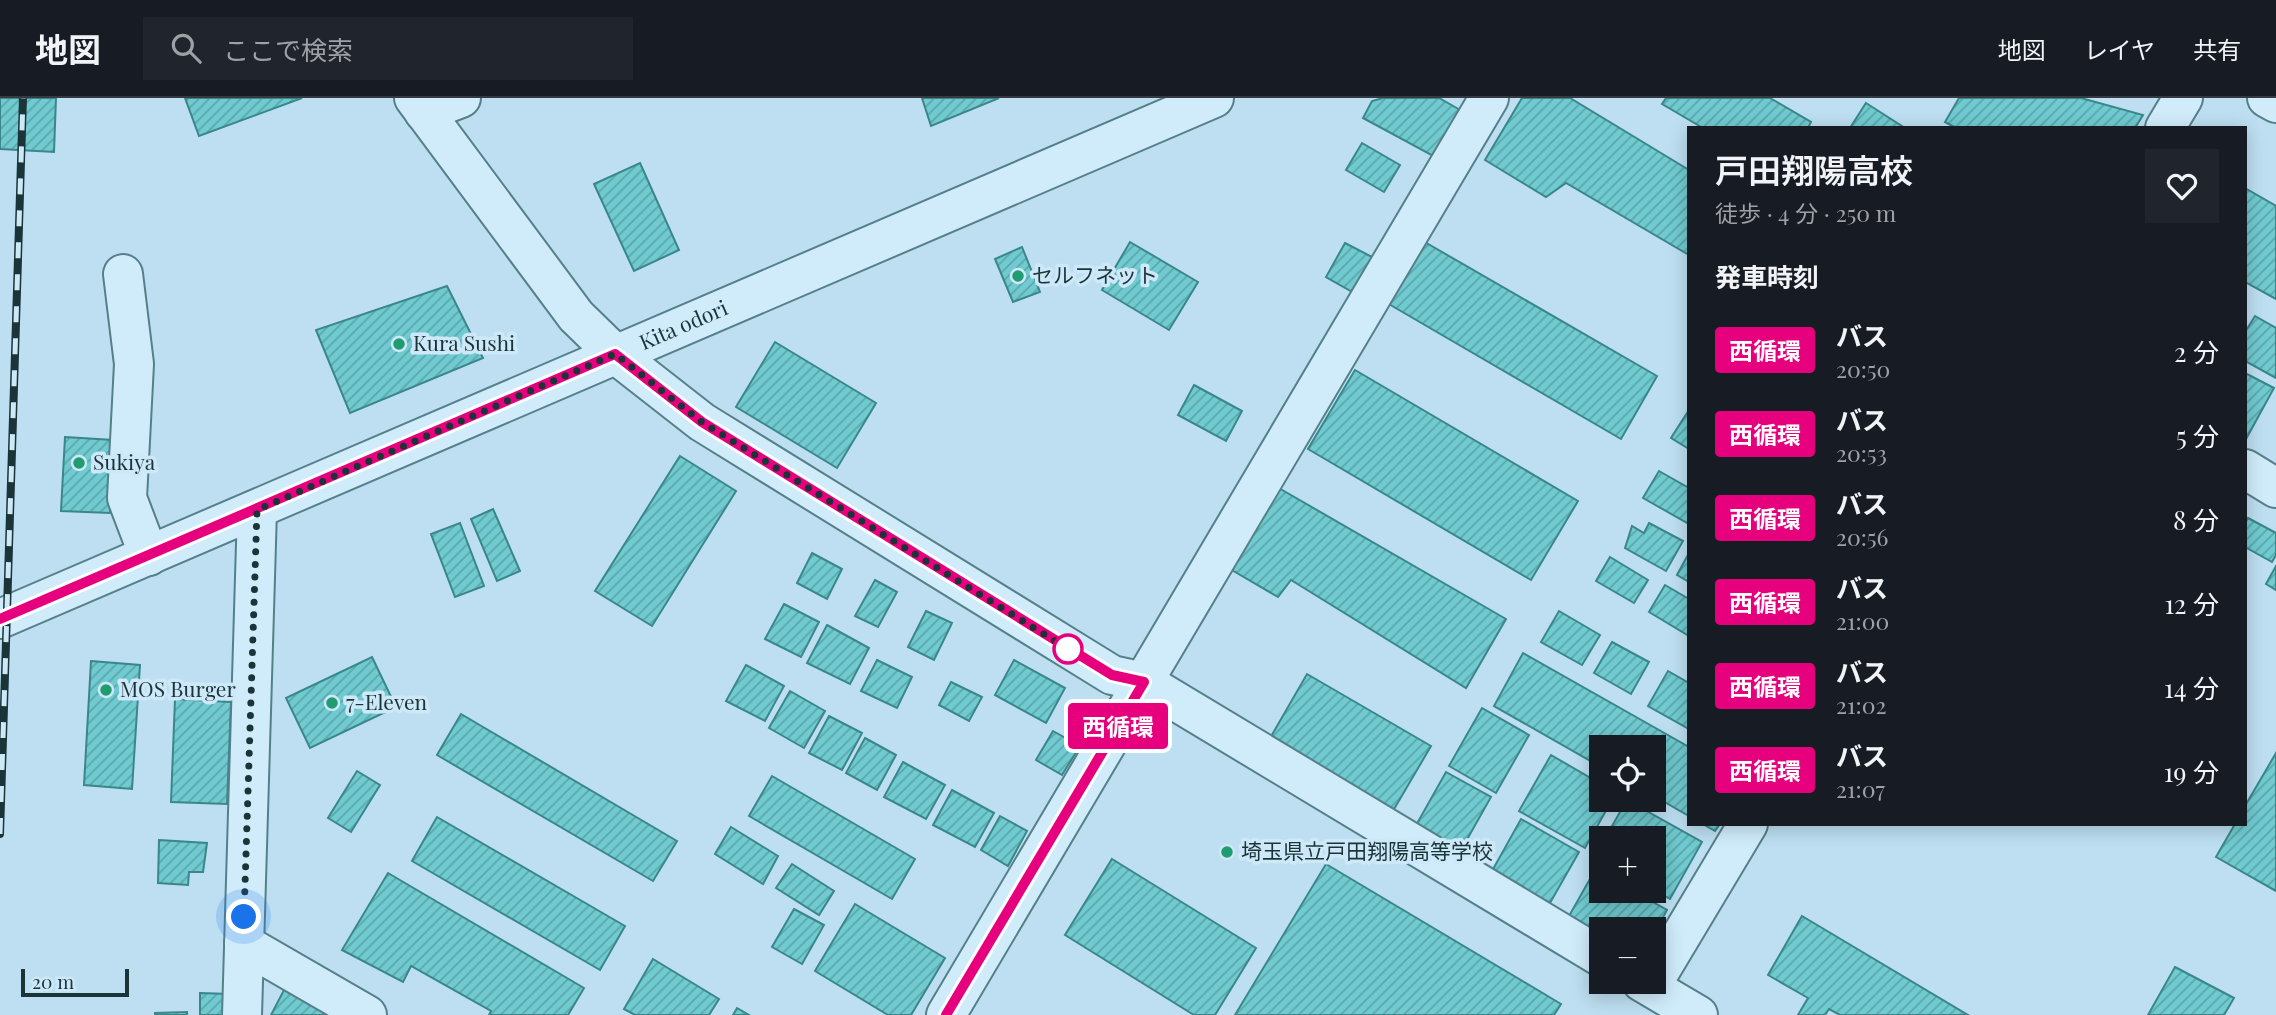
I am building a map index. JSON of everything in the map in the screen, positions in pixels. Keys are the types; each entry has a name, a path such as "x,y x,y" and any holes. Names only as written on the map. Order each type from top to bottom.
{"street":[{"path":"461,98 419,105 576,317 615,354 702,422 1112,675 1144,682 1589,950"},
{"name":"Kita odori","path":"0,619 1214,98"},
{"path":"946,1015 1489,98"},
{"path":"2166,126 2183,98"},
{"path":"2267,98 2276,103"},
{"path":"123,274 134,364 127,498 149,556"},
{"path":"2247,470 2276,488"},
{"path":"242,1015 257,510"},
{"path":"1666,957 1747,826"},
{"path":"244,944 367,1015"},
{"path":"1666,994 1698,1015"}],"building":[{"path":"0,98 56,98 54,152 0,149"},
{"path":"185,98 302,98 199,136"},
{"path":"922,98 999,98 931,126"},
{"path":"1383,98 1439,98 1462,111 1435,157 1363,118 1372,101"},
{"path":"1522,98 1570,98 1687,169 1687,254 1566,183 1546,197 1485,160"},
{"path":"1666,98 1770,98 1811,122 1809,126 1700,126 1662,104"},
{"path":"1959,98 2081,98 2143,115 2136,126 1952,126 1945,122"},
{"path":"1866,103 1902,126 1851,126"},
{"path":"1362,143 1400,165 1384,192 1346,170"},
{"path":"640,163 679,250 634,271 594,184"},
{"path":"2247,189 2276,206 2276,299 2247,283"},
{"path":"1423,241 1657,376 1621,439 1387,303"},
{"path":"1130,242 1198,282 1169,330 1102,290"},
{"path":"1345,243 1374,258 1354,293 1326,277"},
{"name":"セルフネット","path":"1022,247 1040,292 1013,302 995,259"},
{"name":"Kura Sushi","path":"447,286 483,358 350,413 316,330"},
{"path":"2255,316 2276,328 2276,378 2247,362 2247,329"},
{"path":"775,342 876,403 837,468 736,407"},
{"path":"1355,370 1578,501 1531,580 1308,449"},
{"path":"2247,374 2274,388 2247,437"},
{"path":"1194,385 1242,411 1226,441 1178,415"},
{"path":"1687,413 1687,448 1671,438"},
{"path":"65,437 113,440 110,513 61,511"},
{"path":"680,456 736,491 652,626 595,591"},
{"path":"1659,471 1687,487 1687,523 1643,498"},
{"path":"1277,487 1506,619 1466,688 1291,580 1278,597 1230,569"},
{"path":"493,509 520,571 497,581 471,519"},
{"path":"2247,520 2276,533 2276,555 2272,562 2247,548"},
{"path":"460,523 484,586 455,597 431,534"},
{"path":"1649,523 1683,541 1666,571 1625,548 1632,526 1644,533"},
{"path":"812,553 842,569 827,599 797,583"},
{"path":"1610,557 1648,580 1634,603 1596,581"},
{"path":"1687,557 1687,581 1677,575"},
{"path":"2276,566 2276,590 2266,584"},
{"path":"875,580 897,592 878,627 855,616"},
{"path":"1665,585 1687,598 1687,635 1649,612"},
{"path":"784,604 819,622 801,657 765,639"},
{"path":"926,611 952,623 934,660 908,647"},
{"path":"1559,611 1600,635 1582,665 1541,642"},
{"path":"827,625 869,648 850,684 807,663"},
{"path":"1612,642 1649,662 1631,694 1594,673"},
{"path":"1523,653 1687,746 1687,815 1666,803 1666,735 1589,735 1589,760 1494,706"},
{"path":"372,657 396,707 310,748 286,698"},
{"path":"877,660 912,677 897,708 861,691"},
{"path":"1014,660 1065,688 1046,723 995,695"},
{"path":"91,661 140,665 132,789 84,785"},
{"path":"746,665 784,686 765,721 726,701"},
{"path":"1668,671 1687,682 1687,728 1648,706"},
{"path":"1307,674 1431,746 1393,811 1269,740"},
{"path":"951,682 982,697 969,721 939,705"},
{"path":"790,691 825,711 804,748 769,728"},
{"path":"175,699 231,702 227,804 171,802"},
{"path":"1482,708 1529,735 1496,793 1449,766"},
{"path":"461,714 677,841 653,881 437,755"},
{"path":"829,716 862,733 842,770 809,753"},
{"path":"1053,731 1080,746 1062,775 1036,760"},
{"path":"865,738 896,755 877,790 846,773"},
{"path":"2276,753 2276,891 2216,857 2234,826 2247,826 2247,803"},
{"path":"1551,755 1589,777 1589,812 1605,812 1597,826 1589,826 1589,841 1585,848 1519,811"},
{"path":"903,762 945,785 926,819 884,797"},
{"path":"357,771 380,785 351,832 328,818"},
{"path":"1446,772 1491,797 1460,852 1415,827"},
{"path":"772,776 915,859 892,899 749,816"},
{"path":"952,790 994,813 975,847 933,825"},
{"path":"1620,812 1648,812 1702,842 1670,899 1666,897 1666,826 1612,826"},
{"path":"1000,816 1027,831 1008,866 981,850"},
{"path":"437,817 625,926 600,970 412,861"},
{"path":"1521,819 1579,852 1550,903 1492,871"},
{"path":"731,827 778,856 763,884 715,854"},
{"path":"159,840 207,843 203,872 189,872 188,885 158,883"},
{"path":"1112,859 1256,948 1215,1015 1194,1015 1065,935"},
{"path":"792,864 834,891 819,915 776,888"},
{"path":"1326,864 1561,1004 1554,1015 1235,1015"},
{"path":"388,873 584,988 568,1015 489,1015 491,1011 411,966 403,982 342,950"},
{"path":"1589,881 1589,903 1654,903 1667,910 1663,917 1589,917 1589,927 1569,916"},
{"path":"855,904 945,958 911,1015 888,1015 815,971"},
{"path":"794,909 824,925 802,964 772,947"},
{"path":"1802,916 1968,1015 1840,1015 1829,1009 1825,1015 1798,1015 1808,998 1768,975"},
{"path":"653,959 719,999 709,1015 635,1015 624,1009"},
{"path":"2175,967 2234,998 2224,1015 2148,1015"},
{"path":"284,990 329,1015 271,1015"},
{"path":"200,993 230,994 230,1015 200,1015"},
{"path":"737,1008 749,1015 733,1015"},
{"path":"187,1012 187,1015 155,1015 155,1013"}],"railway":[{"path":"0,834 23,98"}],"bus line":[{"name":"西循環","path":"0,619 615,354 702,422 1112,675 1144,682 946,1015"}],"place":[{"name":"セルフネット","path":"1018,276"},
{"name":"Kura Sushi","path":"399,344"},
{"name":"Sukiya","path":"79,463"},
{"name":"MOS Burger","path":"106,690"},
{"name":"7-Eleven","path":"332,703"},
{"name":"埼玉県立戸田翔陽高等学校","path":"1227,852"}],"route":[{"path":"244,917 257,510 615,354 702,422 1068,649"}]}
